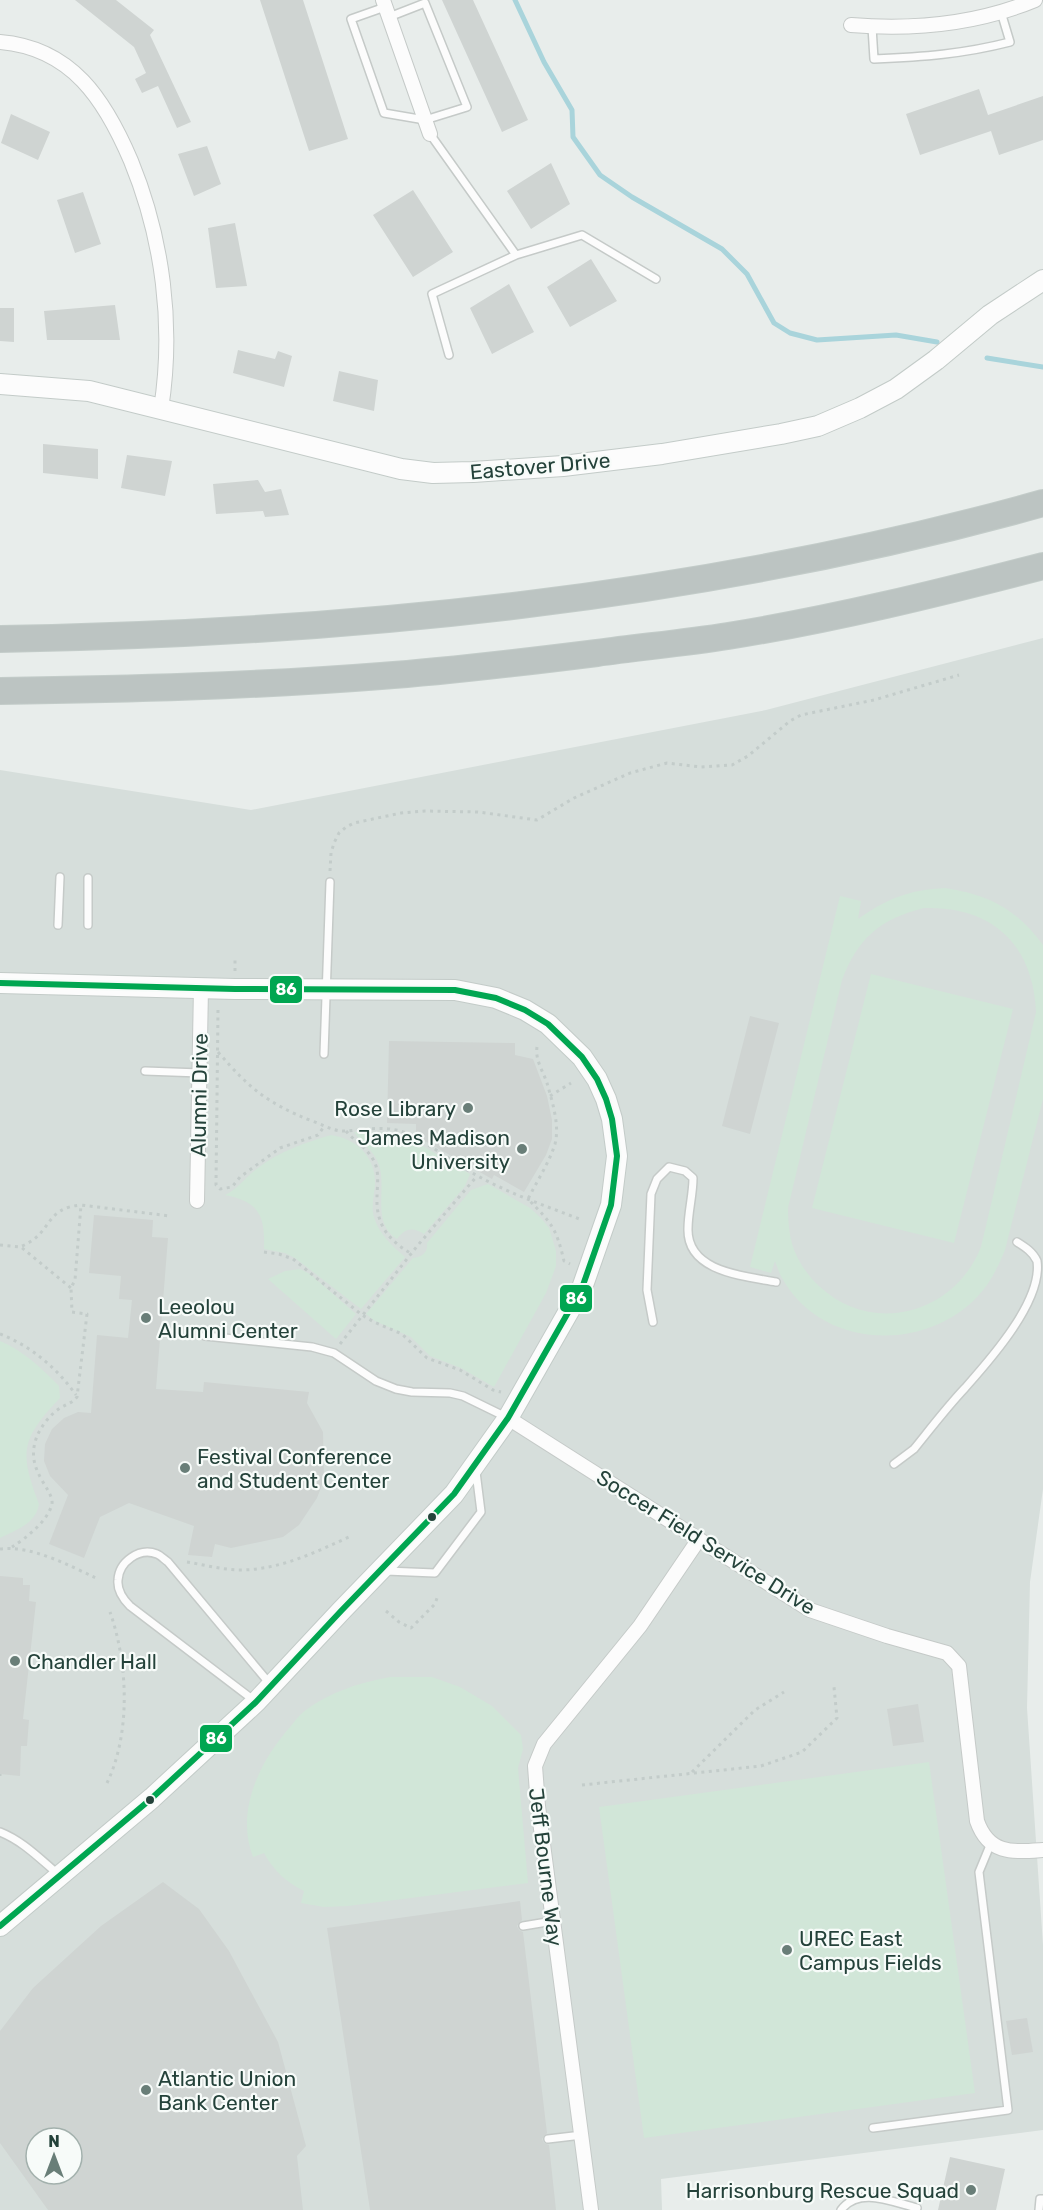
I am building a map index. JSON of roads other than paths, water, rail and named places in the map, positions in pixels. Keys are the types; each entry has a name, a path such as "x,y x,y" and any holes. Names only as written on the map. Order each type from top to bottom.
{"highway":[{"path":"0,639 120,637 218,631 451,613 602,596 788,564 913,536 1043,503"},
{"path":"0,691 181,688 383,676 697,641 822,619 940,593 1043,566"}],"street":[{"path":"851,25 872,27 928,25 969,20 1035,0"},
{"path":"386,8 429,135"},
{"path":"0,42 21,45 43,52 75,72 105,108 123,143 146,204 163,283 166,346 161,409"},
{"name":"Eastover Drive","path":"0,384 89,391 401,469 433,473 563,466 662,454 809,428 860,408 896,389 936,360 990,315 1043,280"},
{"path":"0,983 327,990 455,990 481,994 511,1003 548,1024 568,1041 592,1071 606,1099 612,1119 617,1156 615,1183 608,1215 582,1288 508,1418 454,1494 256,1702 152,1798 0,1926"},
{"name":"Alumni Drive","path":"197,1201 201,988"},
{"name":"Soccer Field Service Drive","path":"508,1418 810,1610 947,1653 959,1666 977,1821 981,1831 991,1843"},
{"name":"Jeff Bourne Way","path":"591,2210 535,1783 538,1758 544,1744 554,1731 640,1626 699,1539"},
{"path":"991,1843 1014,1852 1043,1850"}],"lane":[{"path":"425,3 467,107 425,120 384,113 351,19 386,8 425,3"},
{"path":"872,27 874,59 970,52 1011,42 1001,12"},
{"path":"429,135 516,255"},
{"path":"449,355 432,294 516,255 582,235 656,279"},
{"path":"58,925 60,877"},
{"path":"88,878 88,925"},
{"path":"324,1054 330,882"},
{"path":"145,1071 200,1073"},
{"path":"653,1322 646,1290 651,1194 657,1179 669,1167 686,1171 693,1178 688,1231 691,1249 704,1262 726,1272 776,1282"},
{"path":"894,1464 914,1449 1028,1317 1039,1288 1038,1262 1029,1250 1017,1242"},
{"path":"205,1336 312,1347 334,1353 376,1381 396,1389 456,1395 508,1418"},
{"path":"380,1571 435,1573 481,1512 475,1466"},
{"path":"256,1702 137,1612 121,1597 117,1581 121,1568 129,1558 142,1553 156,1554 168,1562 272,1686"},
{"path":"0,1832 27,1847 60,1875"},
{"path":"873,2128 1008,2110 979,1872 991,1843"},
{"path":"523,1926 553,1921"},
{"path":"548,2139 582,2135"},
{"path":"841,2210 848,2201 861,2196 917,2208"},
{"path":"1039,2210 1040,2199 1043,2199"}],"waterway":[{"path":"515,0 544,62 572,110 573,137 600,175 632,197 722,249 747,274 774,323 790,333 817,340 896,335 937,342"},
{"path":"987,358 1043,367"}],"place":[{"name":"Rose Library","path":"468,1108"},
{"name":"James Madison University","path":"522,1149"},
{"name":"Leeolou Alumni Center","path":"146,1318"},
{"name":"Festival Conference and Student Center","path":"185,1468"},
{"name":"Chandler Hall","path":"15,1661"},
{"name":"UREC East Campus Fields","path":"787,1950"},
{"name":"Atlantic Union Bank Center","path":"146,2090"},
{"name":"Harrisonburg Rescue Squad","path":"971,2190"}]}
